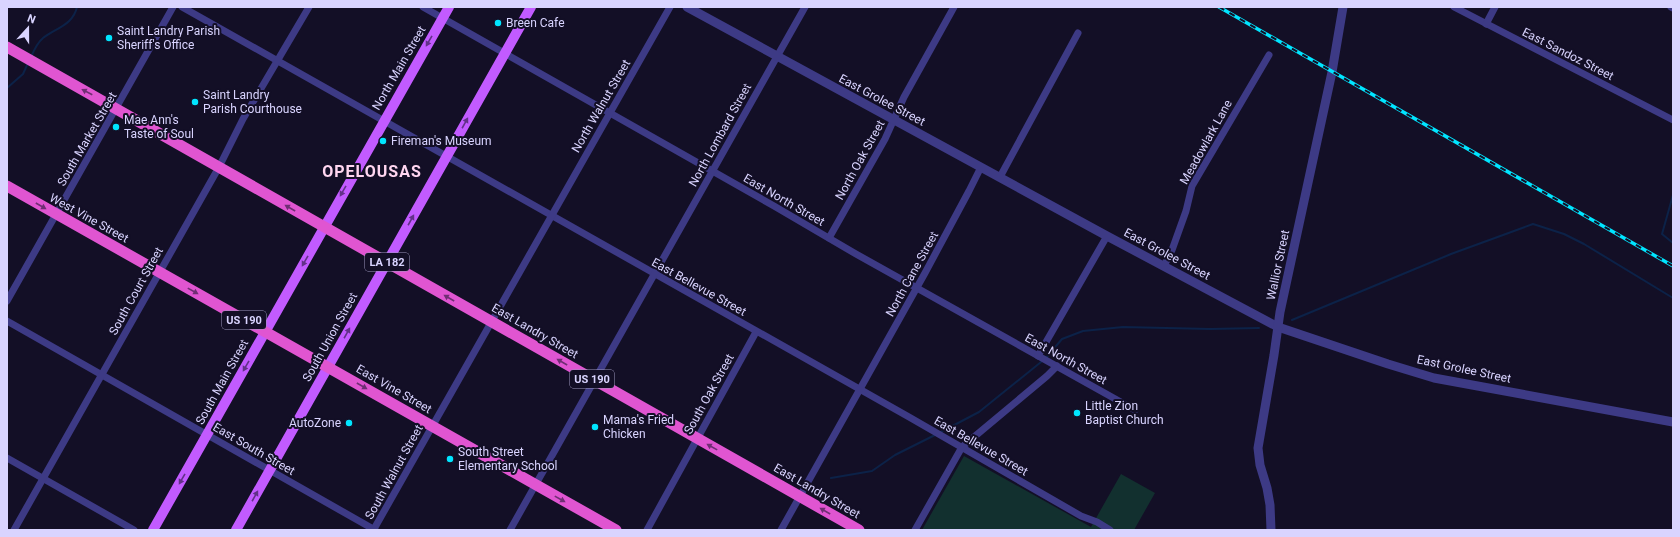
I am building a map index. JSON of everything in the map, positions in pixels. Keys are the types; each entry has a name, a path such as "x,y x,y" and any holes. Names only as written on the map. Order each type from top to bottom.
{"highway":[{"name":"US 190","path":"7,46 219,167"},
{"name":"East Landry Street","path":"219,167 859,530"},
{"name":"West Vine Street","path":"7,186 159,272"},
{"name":"East Vine Street","path":"159,272 616,530"}],"main road":[{"name":"North Main Street","path":"383,121 449,7"},
{"name":"LA 182","path":"446,157 531,7"},
{"name":"South Main Street","path":"153,530 383,121"},
{"name":"South Union Street","path":"236,530 446,157"}],"street":[{"name":"South Market Street","path":"7,301 173,7"},
{"name":"East Bellevue Street","path":"182,7 654,275 962,447 1081,516 1097,522 1110,530"},
{"name":"South Court Street","path":"14,530 219,167 243,119 309,7"},
{"name":"East North Street","path":"423,7 1042,359 1136,410"},
{"name":"North Walnut Street","path":"551,216 670,7"},
{"name":"East Grolee Street","path":"687,7 1107,236 1278,326 1388,364 1434,378 1673,422"},
{"name":"North Lombard Street","path":"510,530 805,7"},
{"name":"North Oak Street","path":"828,238 861,183 894,120 904,96 954,7"},
{"name":"Wallior Street","path":"1272,530 1270,504 1260,465 1258,448 1280,312 1332,72 1343,7"},
{"name":"East Sandoz Street","path":"1454,7 1673,120"},
{"path":"1486,24 1494,7"},
{"path":"1000,177 1078,33"},
{"name":"Meadowlark Lane","path":"1164,266 1172,250 1186,211 1192,186 1269,55"},
{"name":"North Cane Street","path":"781,530 917,288 981,167"},
{"name":"South Walnut Street","path":"375,530 551,216"},
{"path":"1042,359 1107,236"},
{"name":"East South Street","path":"7,321 375,530"},
{"name":"South Oak Street","path":"647,530 756,332"},
{"path":"915,530 962,447 1057,366"},
{"path":"7,458 134,530"}],"green space":[{"path":"964,456 1091,527 1121,474 1155,493 1134,530 922,530"}],"waterway":[{"path":"31,57 41,40 68,22 72,18 77,7"},
{"path":"7,88 23,74 28,63"},
{"path":"1673,195 1662,234 1673,243"},
{"path":"1292,320 1451,254 1533,224 1564,234 1584,244 1673,298"},
{"path":"939,433 979,412 1046,358 1062,339 1083,331 1123,327 1210,329 1259,328"},
{"path":"831,478 872,471 895,455 935,435"}],"railway":[{"path":"1219,7 1673,266"}],"place":[{"name":"Breen Cafe","path":"498,23"},
{"name":"Saint Landry Parish Sheriff's Office","path":"109,38"},
{"name":"Saint Landry Parish Courthouse","path":"195,102"},
{"name":"Mae Ann's Taste of Soul","path":"116,127"},
{"name":"Fireman's Museum","path":"383,141"},
{"name":"Little Zion Baptist Church","path":"1077,413"},
{"name":"AutoZone","path":"349,423"},
{"name":"Mama's Fried Chicken","path":"595,427"},
{"name":"South Street Elementary School","path":"450,459"}],"district":[{"name":"OPELOUSAS","path":"372,171"}]}
